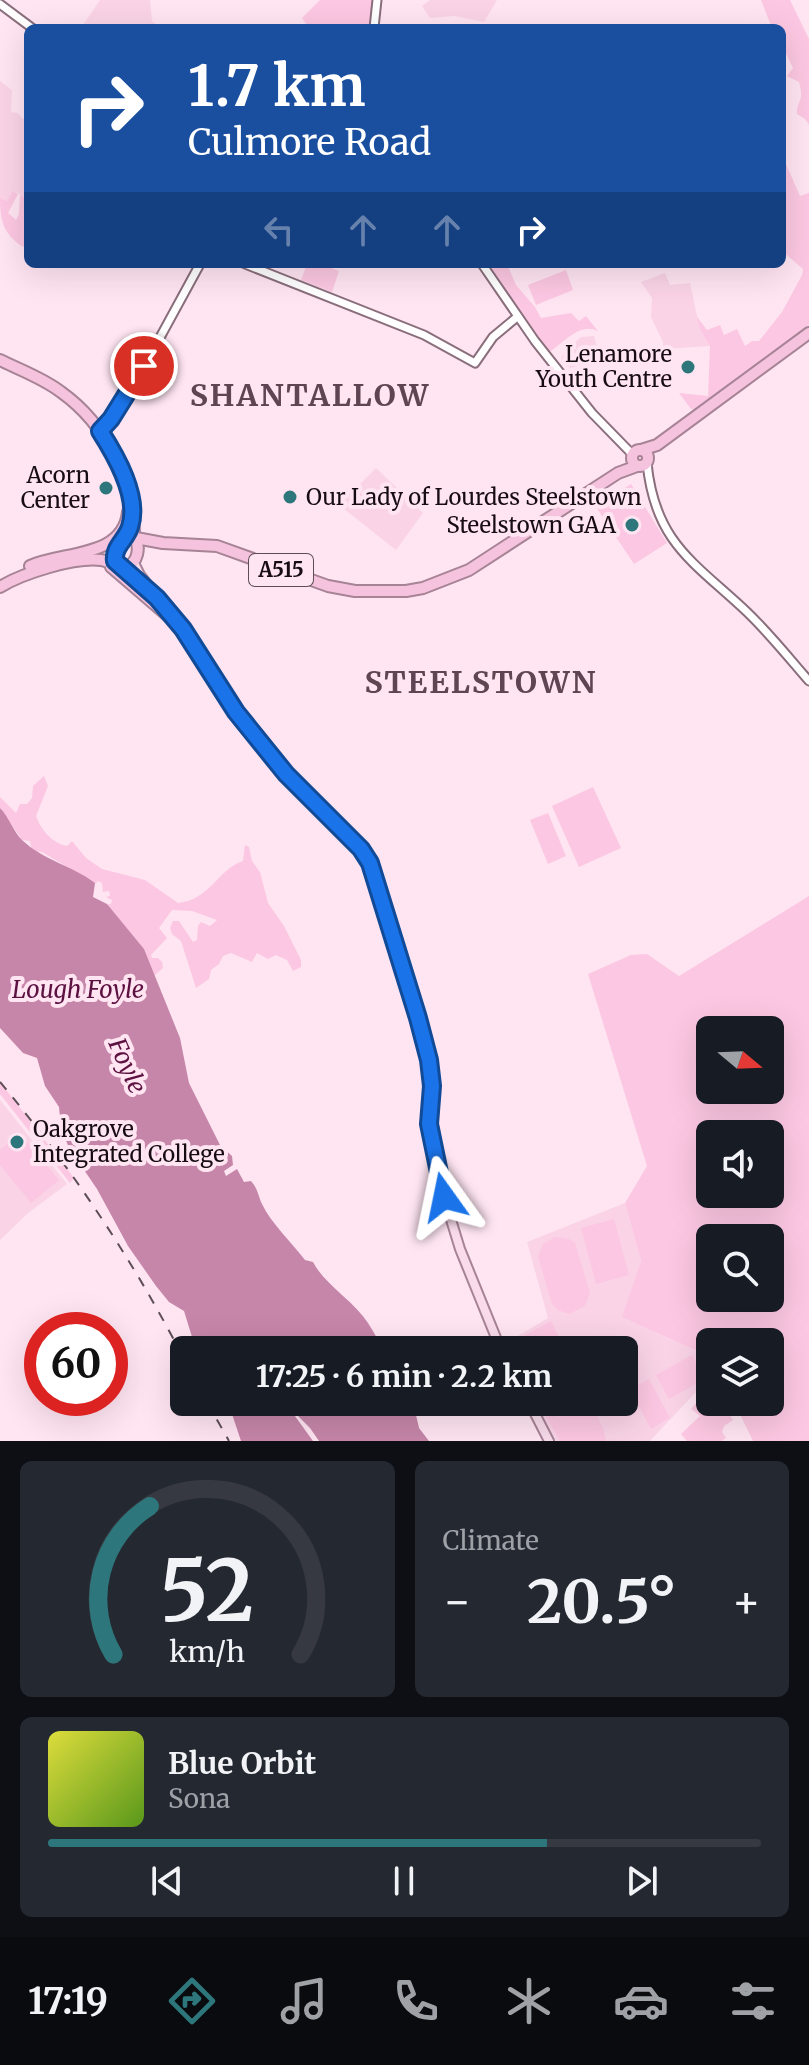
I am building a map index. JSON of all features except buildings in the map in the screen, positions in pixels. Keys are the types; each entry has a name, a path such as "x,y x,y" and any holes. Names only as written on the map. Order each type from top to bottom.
{"highway":[{"path":"640,459 809,333"},
{"path":"0,360 61,391 102,434 129,493 133,516 128,540 114,555 118,566 127,566 136,556 128,540"},
{"name":"A515","path":"0,584 30,566 128,540 217,546 328,586 368,592 430,584 469,570 640,459"},
{"path":"30,566 113,542 123,532 127,522 129,493"},
{"name":"A515","path":"136,556 163,543"},
{"name":"A515","path":"0,584 30,573 94,559 118,566"},
{"path":"57,566 94,564 114,568 182,628"}],"main road":[{"path":"374,24 377,0"},
{"path":"0,4 27,24"},
{"path":"102,434 151,354 198,268"},
{"path":"255,268 424,335 475,363 493,337 518,319"},
{"path":"485,268 518,319 592,413 640,459 657,513 669,536 704,575 749,613 809,681"},
{"path":"136,556 157,598"},
{"path":"118,566 157,598 182,628 259,742 286,774 361,849 370,863 429,1060 432,1086 429,1124 444,1197 494,1336"},
{"path":"536,1416 549,1441"}],"shaded area":[{"path":"100,0 150,0 152,21 155,24 84,24"},
{"path":"320,0 376,0 372,24 306,24 302,18"},
{"path":"430,0 497,0 484,22 454,16 430,18 422,6"},
{"path":"761,0 790,0 809,39 809,125 797,114 801,98 799,82 787,76 793,68 786,53 786,24 770,24"},
{"path":"0,81 12,90 11,112 24,119 24,197 14,191 7,201 0,198"},
{"path":"786,164 800,196 809,193 809,325 696,410 691,409 679,393 708,396 710,346 700,330 697,317 707,330 720,325 724,335 737,329 745,346 759,341 782,312 803,269 786,254"},
{"path":"13,191 18,194 8,213 16,220 20,195 24,197 23,247 4,226 0,198 7,201"},
{"path":"306,268 339,271 332,292 301,280"},
{"path":"488,268 509,268 516,285 541,318 571,313 579,321 586,316 598,331 578,331 548,353"},
{"path":"566,270 573,290 536,305 528,285"},
{"path":"665,273 670,285 690,283 700,330 710,346 663,349 663,342 651,317 652,298 641,282"},
{"path":"594,336 601,360 570,368 561,359 565,351 581,337"},
{"path":"376,468 423,513 396,550 339,505"},
{"name":"Steelstown GAA","path":"631,484 667,543 634,564 596,507"},
{"path":"44,776 48,786 36,816 48,835 67,846 72,841 86,858 102,869 145,880 178,903 189,901 206,891 234,865 243,861 245,845 249,847 268,903 284,926 301,960 301,967 293,971 287,960 276,955 268,959 257,953 252,962 231,953 223,956 211,970 209,979 196,988 181,941 170,928 173,921 179,921 193,942 197,940 201,922 210,926 217,920 192,911 172,910 159,928 167,938 151,955 162,962 163,968 155,975 155,987 100,907 98,899 105,905 111,904 112,900 106,897 110,896 109,891 103,892 102,883 98,881 95,884 42,852 32,851 30,841 22,840 0,808 0,797 16,813 20,804 27,804 32,798 33,786"},
{"path":"593,787 621,848 579,867 552,806"},
{"path":"548,813 566,856 548,864 530,820"},
{"path":"809,896 809,1441 753,1441 741,1416 784,1416 784,1328 696,1328 696,1351 622,1317 641,1261 625,1203 647,1166 588,974 631,955 647,954 679,976"},
{"path":"0,1082 74,1178 70,1183 0,1094"},
{"name":"Oakgrove Integrated College","path":"0,1100 67,1184 28,1213 0,1240"},
{"path":"20,1133 59,1180 31,1203 0,1165 0,1150"},
{"path":"625,1203 641,1261 623,1317 696,1351 696,1392 650,1441 556,1441 543,1416 638,1416 638,1336 518,1336 548,1318 527,1242"},
{"path":"614,1219 629,1275 596,1284 581,1228"},
{"path":"555,1237 575,1243 590,1293 585,1306 569,1314 552,1304 538,1256 543,1244"},
{"path":"551,1321 558,1336 524,1336"},
{"path":"692,1355 696,1362 696,1384 669,1399 656,1375"},
{"path":"649,1379 670,1418 651,1429 638,1404 638,1385"},
{"path":"546,1416 597,1416 606,1441 560,1441"},
{"path":"700,1416 731,1416 733,1420 724,1426 722,1432 726,1438 721,1441 687,1441 681,1434"}],"water":[{"name":"Lough Foyle","path":"0,808 30,847 95,883 93,897 107,904 144,949 180,1038 189,1083 220,1145 232,1156 233,1165 224,1171 226,1176 237,1169 244,1182 251,1181 276,1226 305,1260 313,1262 324,1278 362,1315 376,1336 192,1336 184,1311 169,1302 156,1286 69,1148 61,1128 59,1107 45,1086 37,1058 23,1053 0,1028"},
{"path":"233,1416 295,1416 313,1441 241,1441"},
{"path":"298,1416 416,1416 419,1428 429,1441 319,1441"}],"railway":[{"path":"0,1082 52,1147 100,1215 171,1336"},
{"path":"215,1416 229,1441"}],"place":[{"name":"Lenamore Youth Centre","path":"688,367"},
{"name":"Acorn Center","path":"106,488"},
{"name":"Our Lady of Lourdes Steelstown","path":"290,497"},
{"name":"Steelstown GAA","path":"632,525"},
{"name":"Oakgrove Integrated College","path":"17,1142"}],"district":[{"name":"SHANTALLOW","path":"310,396"},
{"name":"STEELSTOWN","path":"481,683"}],"route":[{"path":"144,366 100,431 122,472 133,516 129,530 114,555 115,561 157,598 183,629 259,742 286,774 361,849 370,863 429,1060 432,1086 429,1124 444,1197"}],"water label":[{"name":"Foyle","path":"127,1066"}]}
